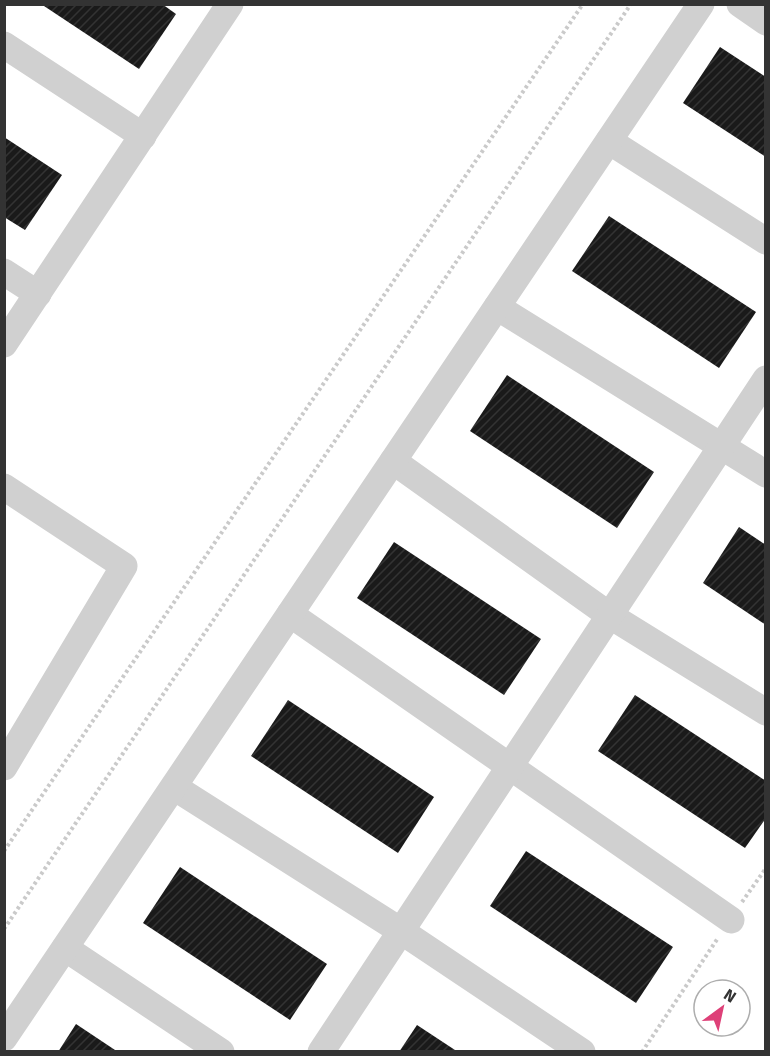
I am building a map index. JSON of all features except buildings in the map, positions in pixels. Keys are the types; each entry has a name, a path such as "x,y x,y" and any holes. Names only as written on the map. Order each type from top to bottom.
{"lane":[{"path":"4,344 230,4"},
{"path":"4,1038 701,4"},
{"path":"740,4 765,22"},
{"path":"4,45 143,136"},
{"path":"609,141 765,241"},
{"path":"4,272 38,294"},
{"path":"497,307 765,474"},
{"path":"321,1052 765,379"},
{"path":"393,461 609,615 765,712"},
{"path":"4,487 124,566 4,767"},
{"path":"290,614 731,920"},
{"path":"174,787 400,931 582,1052"},
{"path":"65,948 221,1052"}],"path":[{"path":"4,851 583,4"},
{"path":"4,929 631,4"},
{"path":"642,1052 765,868"}]}
